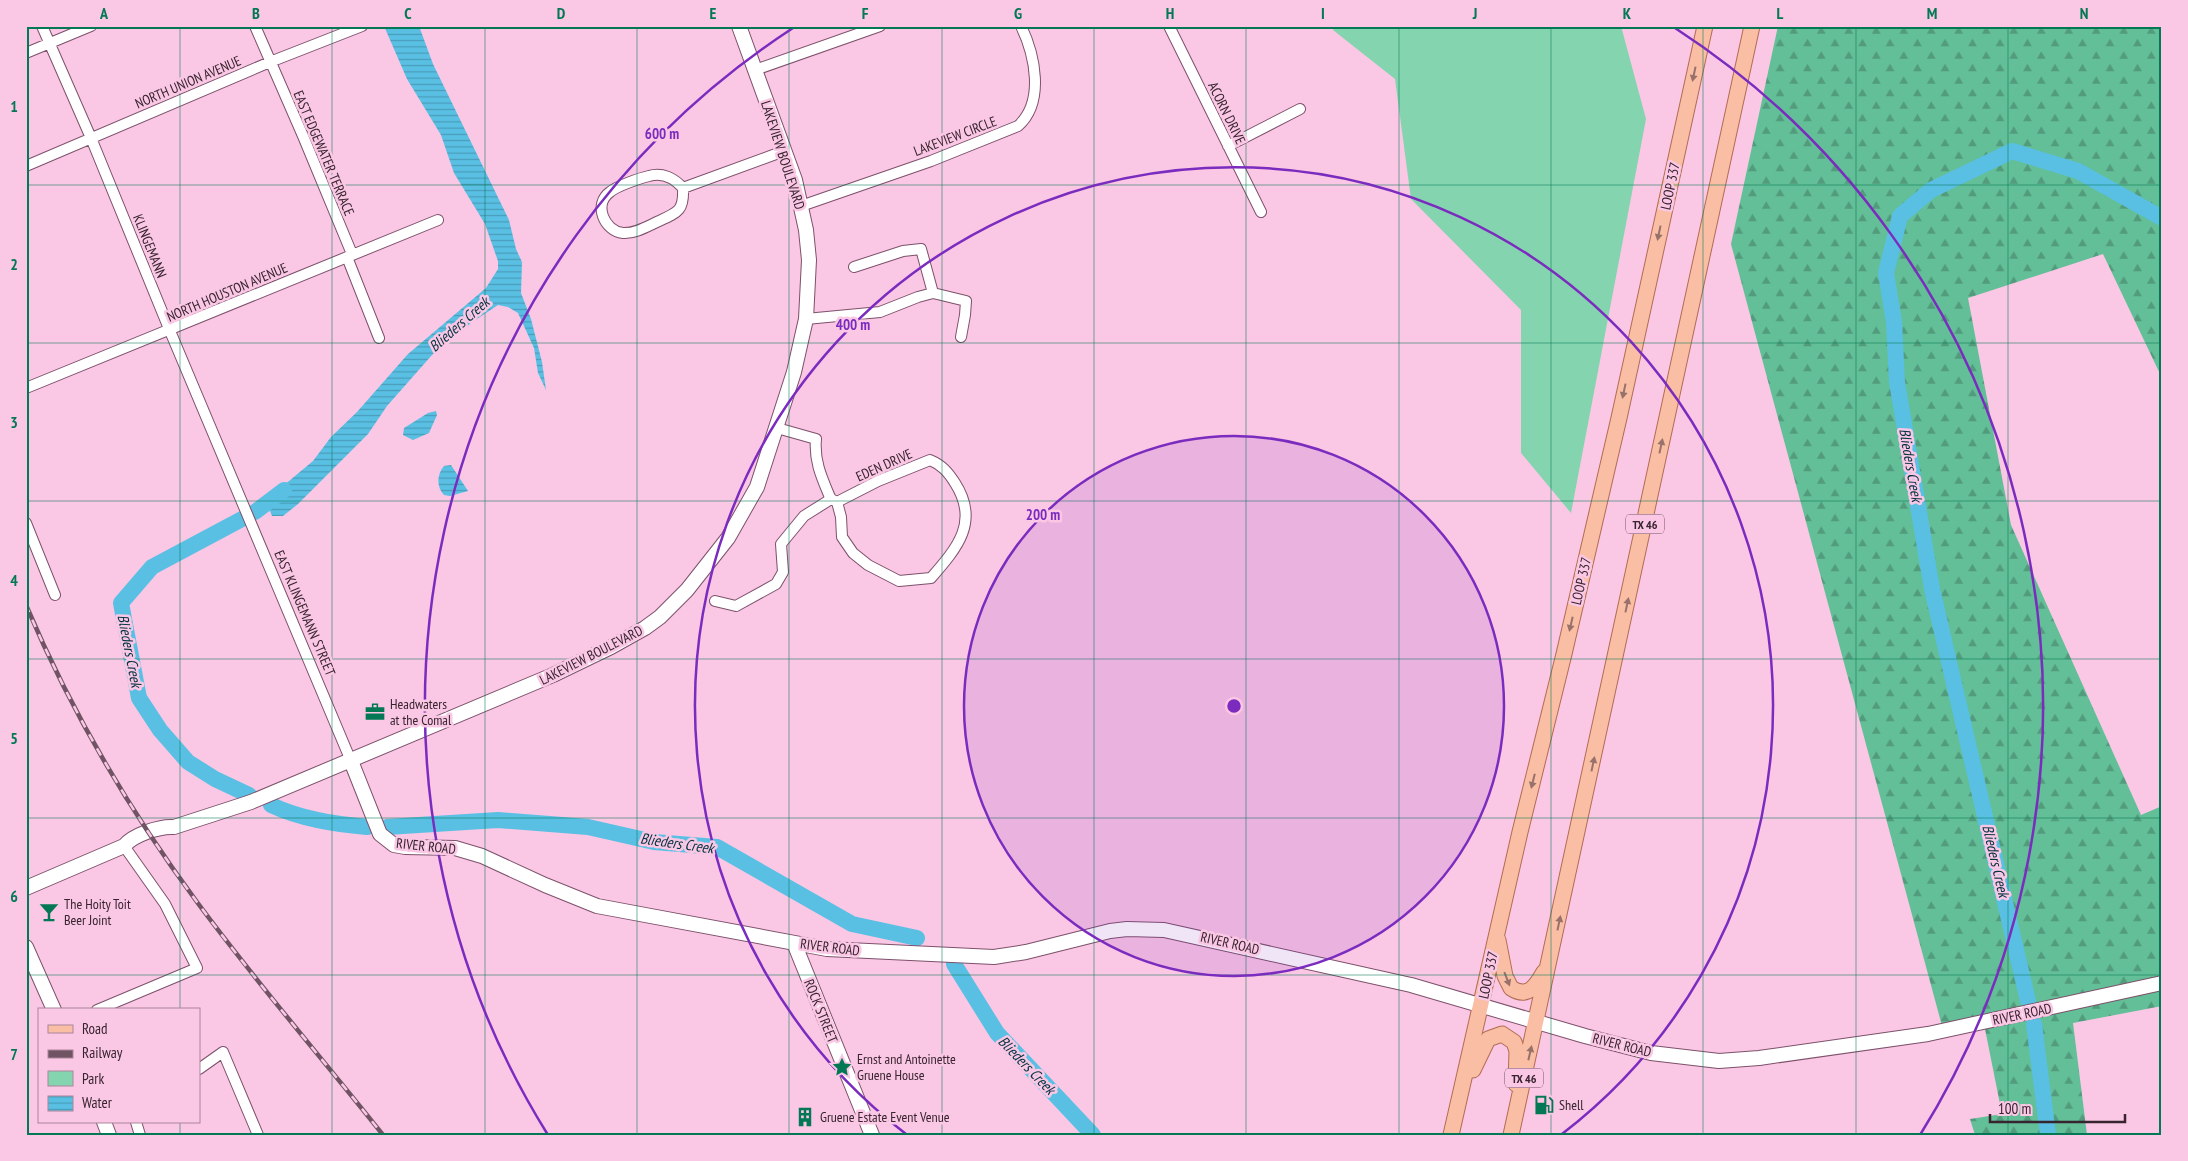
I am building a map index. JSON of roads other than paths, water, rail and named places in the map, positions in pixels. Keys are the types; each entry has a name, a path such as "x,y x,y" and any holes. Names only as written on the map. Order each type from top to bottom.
{"main road":[{"name":"LOOP 337","path":"1451,1135 1497,932 1594,525 1705,26"},
{"name":"TX 46","path":"1511,1135 1551,958 1752,26"},
{"path":"1497,932 1507,982 1515,991 1530,992 1536,987 1551,958"},
{"path":"1456,1111 1488,1039 1502,1034 1514,1042 1517,1051 1516,1113"}],"street":[{"name":"KLINGEMANN","path":"42,26 91,138 232,477"},
{"path":"26,54 91,26"},
{"name":"EAST EDGEWATER TERRACE","path":"255,26 304,136 379,338"},
{"name":"NORTH UNION AVENUE","path":"26,166 270,62 362,26"},
{"name":"LAKEVIEW BOULEVARD","path":"26,888 124,846 128,842 149,832 165,827 174,827 244,805 553,675 630,637 660,617 704,570 741,518 757,488 776,428 806,319 809,260 801,206 784,151 739,26"},
{"path":"755,70 880,26"},
{"name":"LAKEVIEW CIRCLE","path":"801,206 931,161 1018,126 1027,116 1033,101 1035,84 1031,54 1021,26"},
{"name":"ACORN DRIVE","path":"1170,27 1261,212"},
{"path":"1228,146 1300,110"},
{"path":"684,188 784,151"},
{"path":"659,174 677,181 684,188 684,201 676,213 632,233 621,233 612,229 604,222 602,208 604,199 610,192 649,176 659,174"},
{"name":"NORTH HOUSTON AVENUE","path":"26,388 145,339 170,331 349,255 438,220"},
{"path":"854,267 904,251 921,249 933,293"},
{"path":"806,319 880,312 933,293 966,301 960,336"},
{"name":"EDEN DRIVE","path":"715,601 736,606 776,584 783,572 781,544 804,516 834,501 878,481 930,460 942,465 959,490 964,502 966,523 954,551 931,578 899,581 868,565 853,553 842,536 841,517 834,501 817,464 816,439 776,428"},
{"name":"EAST KLINGEMANN STREET","path":"232,477 351,761"},
{"path":"26,523 54,595"},
{"name":"RIVER ROAD","path":"351,761 380,834 394,845 455,848 482,856 545,886 598,906 840,950 994,956 1026,952 1127,929 1164,930 1402,983 1651,1053 1696,1059 1737,1060 1928,1034 2162,983"},
{"path":"102,1008 197,968 165,904 124,846"},
{"name":"ROCK STREET","path":"794,943 872,1135"},
{"path":"26,947 53,1008"},
{"path":"200,1068 223,1052 258,1135"}],"water":[{"path":"384,26 419,26 433,64 509,220 516,249 522,262 521,293 531,319 542,362 546,390 538,373 534,348 518,313 508,307 498,305 471,323 432,355 387,406 368,434 298,504 283,516 272,516 265,498 313,461 331,437 357,412 408,354 486,288 498,269 498,261 485,224 454,173 441,135 407,79"},
{"path":"436,411 437,415 429,433 413,440 403,435 404,428 428,413"},
{"path":"451,465 468,491 450,496 444,495 441,491 438,480 440,473 444,466"}],"waterway":[{"name":"Blieders Creek","path":"2028,1001 1932,589 1897,382 1894,322 1886,273 1900,216 1931,190 2012,151 2078,171 2162,218"},
{"name":"Blieders Creek","path":"255,512 284,490"},
{"name":"Blieders Creek","path":"242,519 152,567 121,603 139,698 160,730 188,762 215,779 249,795"},
{"name":"Blieders Creek","path":"271,805 294,814 318,820 367,827"},
{"name":"Blieders Creek","path":"387,827 498,820 588,827 654,842 717,847 852,924 917,938"},
{"name":"Blieders Creek","path":"954,964 997,1033 1093,1135"},
{"name":"Blieders Creek","path":"2034,1024 2048,1135"}],"railway":[{"path":"26,605 43,644 102,758 172,867 219,932 383,1135"}],"place":[{"name":"Headwaters at the Comal","path":"375,712"},
{"name":"The Hoity Toit Beer Joint","path":"49,912"},
{"name":"Ernst and Antoinette Gruene House","path":"842,1067"},
{"name":"Shell","path":"1544,1105"},
{"name":"Gruene Estate Event Venue","path":"805,1117"}]}
